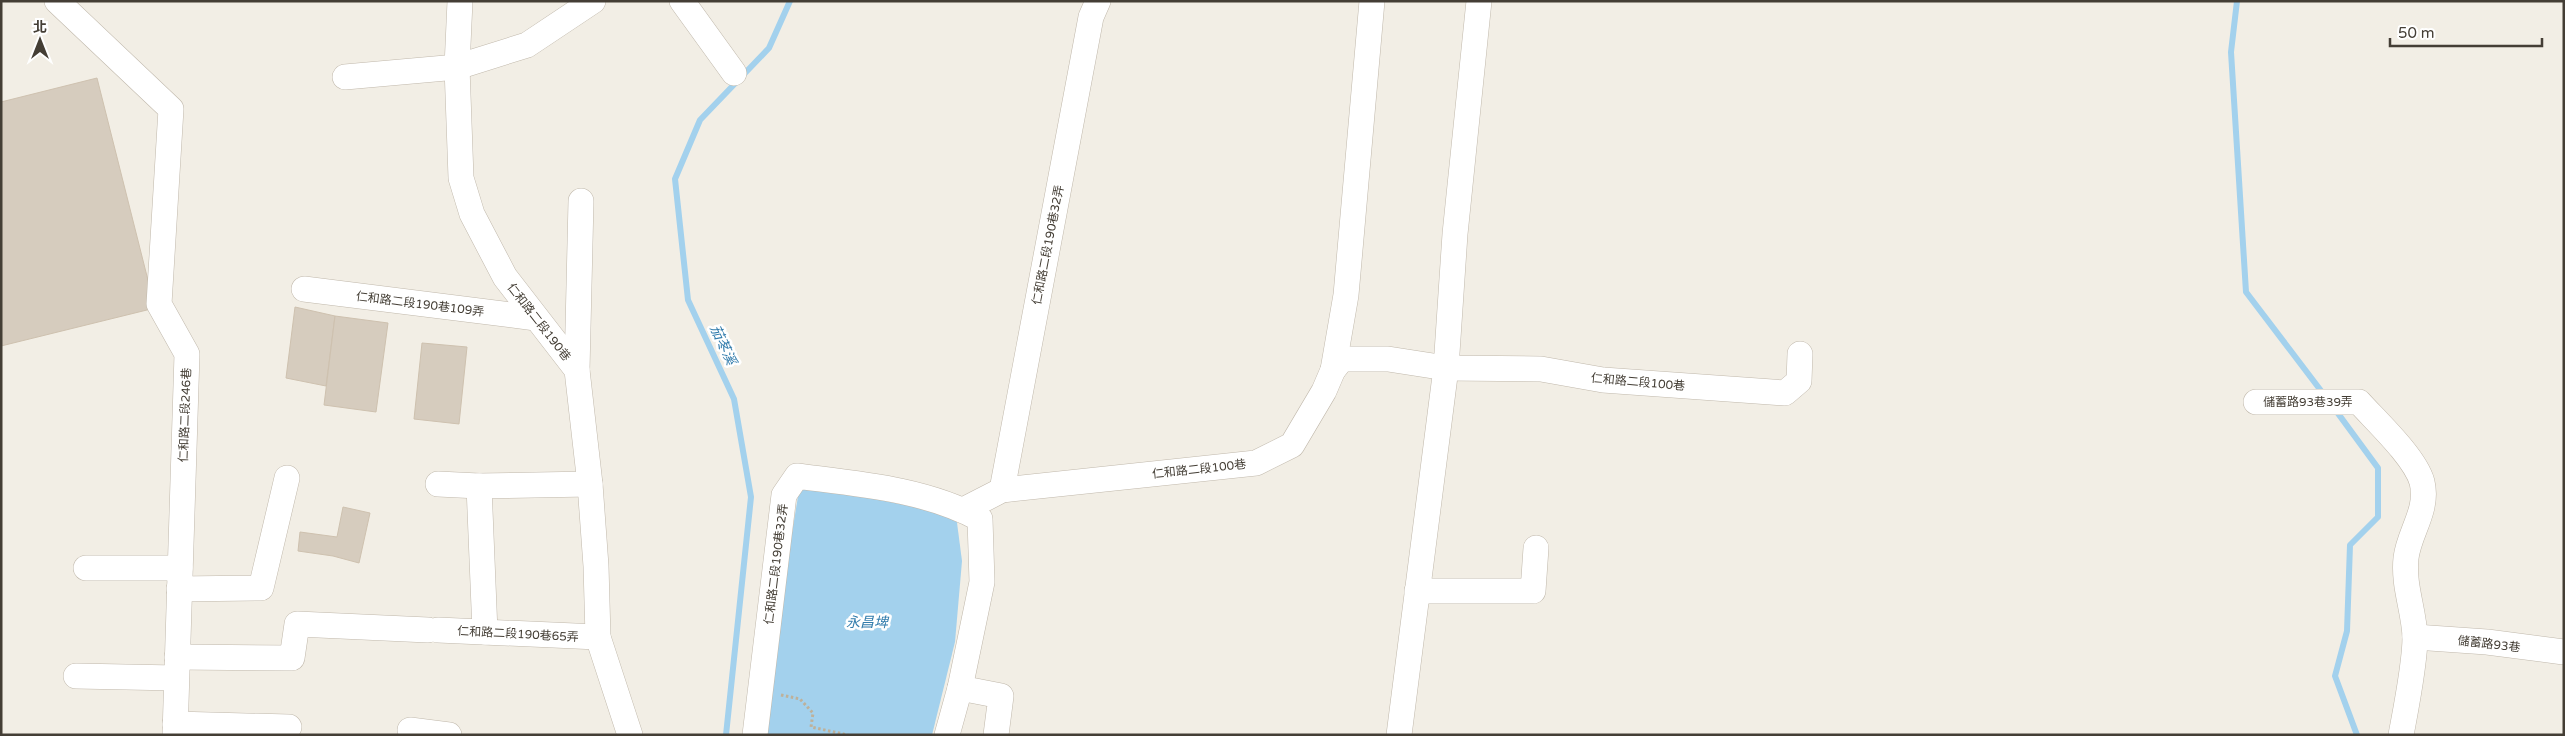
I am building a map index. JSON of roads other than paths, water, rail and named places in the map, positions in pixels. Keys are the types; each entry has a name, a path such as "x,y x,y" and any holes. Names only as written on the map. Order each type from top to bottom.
{"street":[{"name":"仁和路二段246巷","path":"57,1 171,109 159,304 188,354 175,729"},
{"name":"仁和路二段190巷","path":"460,1 458,67 461,178 472,214 504,277 576,370 590,484 596,566 598,637 630,735"},
{"path":"345,77 458,67 527,44 593,1"},
{"path":"682,1 734,73"},
{"name":"仁和路二段190巷32弄","path":"1002,490 1091,17 1098,1"},
{"path":"1333,370 1346,295 1372,1"},
{"path":"1398,735 1446,368 1455,234 1479,1"},
{"path":"576,370 581,201"},
{"name":"仁和路二段190巷109弄","path":"304,289 536,318"},
{"name":"仁和路二段100巷","path":"963,510 1002,490 1256,463 1292,445 1324,391 1333,370 1342,360 1364,358 1446,368 1541,369 1603,380 1785,393 1799,381 1800,354"},
{"name":"儲蓄路93巷39弄","path":"2256,402 2359,402 2403,451 2422,480 2424,498 2418,525 2406,557 2406,588 2415,637 2401,735"},
{"name":"仁和路二段190巷32弄","path":"755,735 784,495 797,476 892,489 963,510 980,519 982,582 960,688 947,735"},
{"path":"86,568 261,588 287,478"},
{"path":"438,484 479,486 590,484"},
{"path":"479,486 485,632"},
{"path":"1417,592 1533,591 1536,548"},
{"name":"仁和路二段190巷65弄","path":"177,667 292,658 297,624 598,637"},
{"name":"儲蓄路93巷","path":"2415,637 2487,642 2564,652"},
{"path":"76,676 177,667"},
{"path":"960,688 1001,696 996,735"},
{"path":"175,729 289,727"},
{"path":"410,730 449,735"}],"water":[{"name":"永昌埤","path":"800,484 956,515 962,561 955,642 932,735 759,735"}],"waterway":[{"name":"茄苳溪","path":"726,735 751,497 734,399 688,300 675,179 700,120 769,48 790,1"},
{"path":"2237,1 2231,52 2246,292 2325,396"},
{"path":"2334,408 2378,468 2378,517 2350,545 2347,631 2335,676 2357,735"}]}
